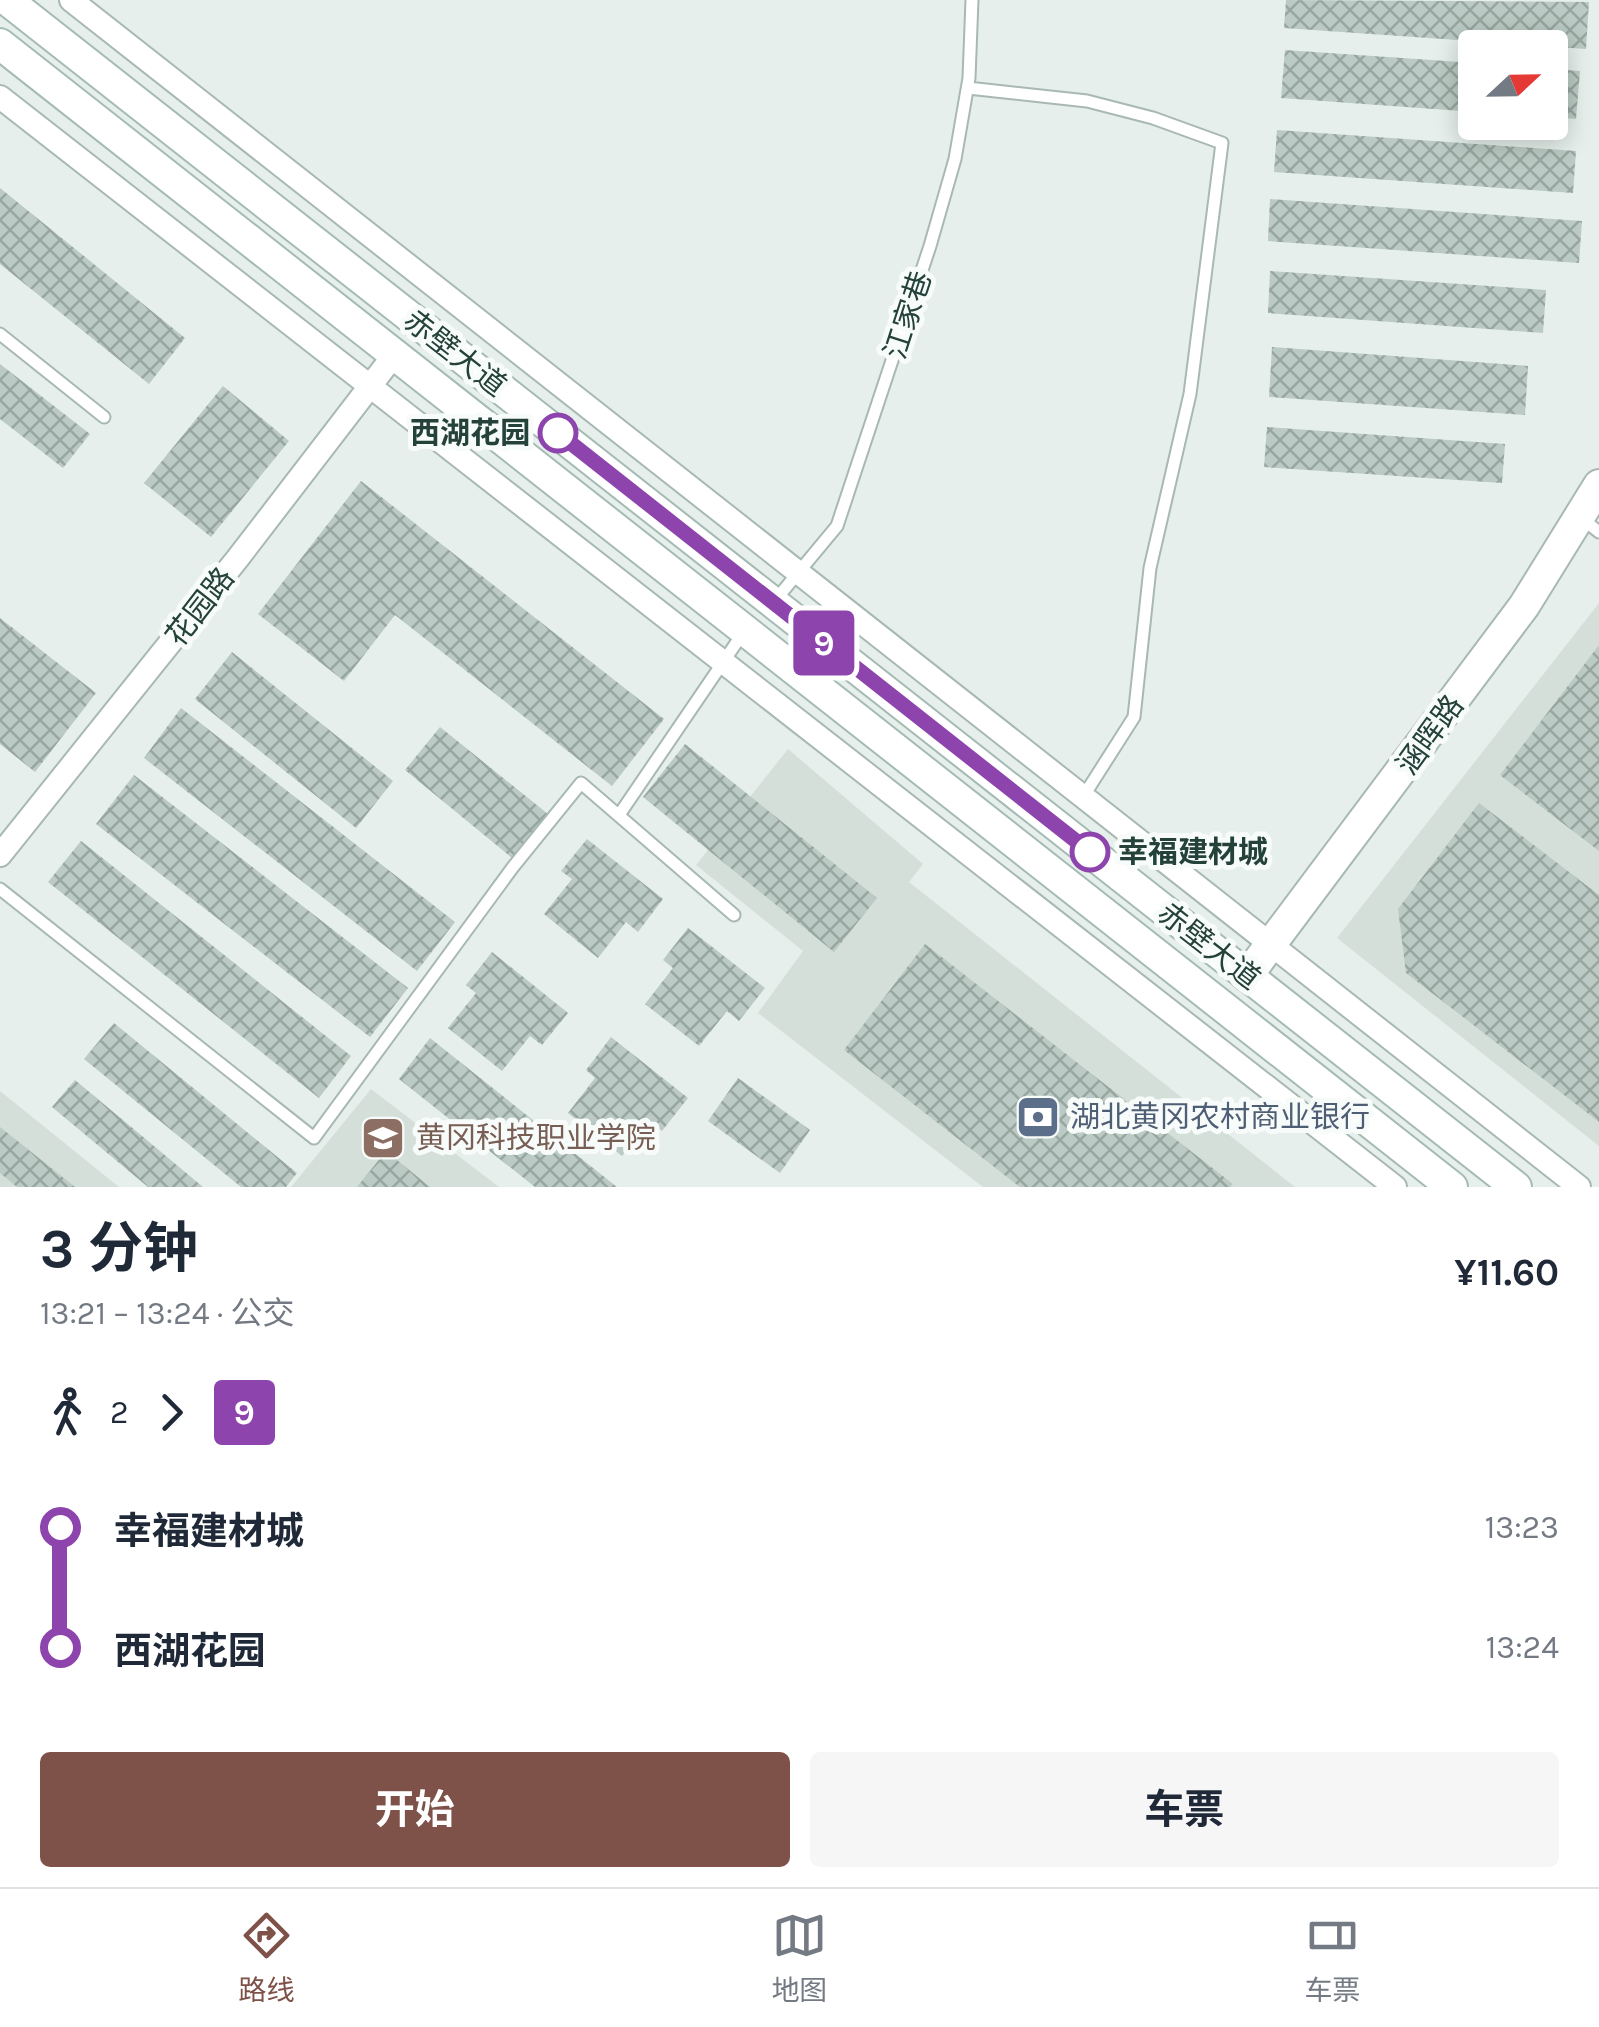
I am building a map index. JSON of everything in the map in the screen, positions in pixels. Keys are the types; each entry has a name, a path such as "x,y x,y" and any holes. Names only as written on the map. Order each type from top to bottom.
{"main road":[{"name":"赤壁大道","path":"7,0 1516,1187"},
{"name":"赤壁大道","path":"0,44 1452,1187"},
{"name":"涵晖路","path":"1247,976 1524,606 1590,524 1599,485"}],"street":[{"path":"71,0 1579,1187"},
{"path":"0,97 1394,1187"},
{"name":"花园路","path":"3,843 226,574 394,355"}],"lane":[{"name":"江家巷","path":"774,603 837,526 930,246 968,88 972,0"},
{"path":"968,88 1087,101 1153,118 1222,143 1190,394 1150,568 1134,717 1084,796"},
{"path":"0,334 104,417"},
{"path":"619,816 744,632"},
{"path":"0,889 314,1138 513,867 581,783 734,914"}],"shaded area":[{"path":"1599,603 1599,1146 1337,938"},
{"path":"788,749 923,864 909,882 1295,1187 983,1187 758,1013 803,951 696,865"},
{"name":"黄冈科技职业学院","path":"371,1089 499,1187 291,1187"},
{"path":"0,1091 119,1187 0,1187"}],"building":[{"path":"1286,0 1589,2 1586,49 1568,48 1568,30 1458,30 1458,40 1284,28"},
{"path":"1285,50 1458,62 1458,111 1281,98"},
{"path":"1568,70 1580,71 1576,119 1568,118"},
{"path":"1277,130 1576,151 1573,193 1274,172"},
{"path":"0,188 185,338 149,384 0,264"},
{"path":"1270,199 1582,221 1579,263 1268,241"},
{"path":"1270,271 1546,290 1543,333 1268,313"},
{"path":"1272,347 1528,366 1525,415 1269,397"},
{"path":"0,364 90,434 63,468 0,419"},
{"path":"223,386 289,441 211,537 144,483"},
{"path":"1267,427 1505,444 1502,483 1264,467"},
{"path":"361,481 664,719 612,786 395,615 344,681 258,614"},
{"path":"0,618 96,693 35,772 0,744"},
{"path":"1599,645 1599,851 1500,775"},
{"path":"232,652 393,781 356,828 195,699"},
{"path":"181,708 455,922 417,971 144,758"},
{"path":"440,727 548,814 512,858 405,770"},
{"path":"685,744 877,898 834,952 643,797"},
{"path":"134,775 408,988 370,1037 96,824"},
{"path":"1479,803 1599,895 1599,1122 1406,973 1398,909"},
{"path":"587,839 663,899 638,932 626,922 598,958 544,914 572,879 561,871"},
{"path":"81,841 351,1056 319,1098 48,882"},
{"path":"688,928 765,988 739,1021 727,1011 699,1046 645,1004 673,968 663,960"},
{"name":"湖北黄冈农村商业银行","path":"925,944 1233,1184 1020,1187 844,1050"},
{"path":"492,952 568,1013 542,1045 530,1036 502,1071 448,1028 476,993 466,985"},
{"path":"114,1023 297,1173 286,1187 241,1187 84,1059"},
{"path":"611,1037 688,1098 662,1131 650,1121 622,1156 568,1113 595,1078 586,1070"},
{"path":"430,1038 617,1187 535,1187 399,1079"},
{"path":"738,1078 810,1130 780,1173 708,1121"},
{"path":"75,1080 203,1187 148,1187 52,1107"},
{"path":"0,1127 75,1187 17,1187 0,1173"},
{"path":"386,1151 430,1187 357,1187"}],"bus line":[{"name":"9","path":"558,433 1090,852"}],"place":[{"name":"西湖花园","path":"558,433"},
{"name":"幸福建材城","path":"1090,852"},
{"name":"湖北黄冈农村商业银行","path":"1038,1117"},
{"name":"黄冈科技职业学院","path":"383,1138"}]}
